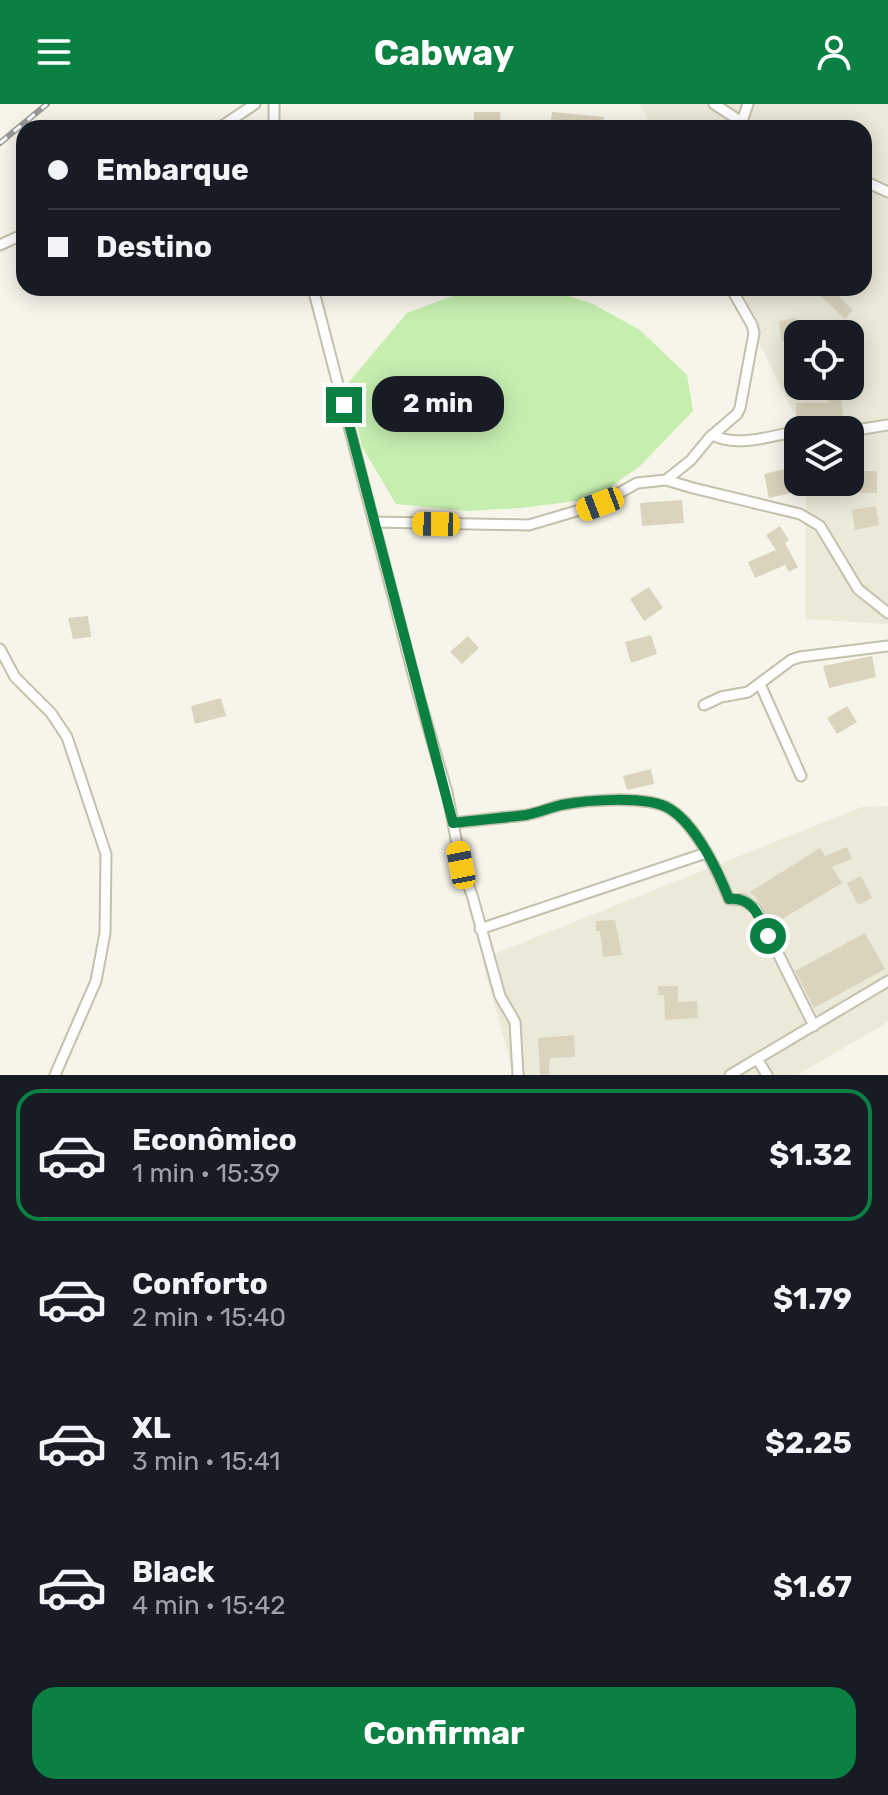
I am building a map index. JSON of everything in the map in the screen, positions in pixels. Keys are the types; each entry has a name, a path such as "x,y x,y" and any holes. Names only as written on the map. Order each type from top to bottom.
{"street":[{"path":"231,120 255,104"},
{"path":"714,104 734,120"},
{"path":"315,296 453,823 461,865 500,996 515,1022 518,1075"},
{"path":"666,480 691,460 740,408 754,340 752,325 736,296"},
{"path":"864,429 888,425"},
{"path":"712,435 724,441 784,434"},
{"path":"374,522 529,525 600,504 637,483 666,480 814,520 858,589 888,613"},
{"path":"704,705 721,697 741,695 800,657 888,646"},
{"path":"0,649 15,677 51,713 67,737 106,854 105,933 96,981 55,1075"},
{"path":"760,684 801,776"},
{"path":"453,823 527,814 563,805 616,801 658,803 681,817 706,853 729,899 743,900 756,909 814,1026"},
{"path":"480,929 706,853"},
{"path":"730,1075 888,981"},
{"path":"758,1060 767,1075"}],"shaded area":[{"path":"640,104 888,104 888,624 805,619 806,496 864,496 864,416 795,416 787,400 864,400 864,320 784,320 784,393 736,296 872,296 872,120 648,120"},
{"path":"888,806 888,1022 797,1075 514,1075 482,959 862,807"}],"green space":[{"path":"453,296 569,296 593,304 640,330 687,375 693,411 639,467 593,499 467,511 396,504 362,447 348,383 407,313"}],"building":[{"path":"474,112 500,112 500,120 474,120"},
{"path":"552,112 604,117 604,120 551,120"},
{"path":"821,296 838,296 853,310 845,319"},
{"path":"784,320 784,342 782,342 779,321"},
{"path":"827,400 841,400 843,416 796,416 796,403 828,403"},
{"path":"784,469 784,495 769,498 764,474"},
{"path":"864,471 877,471 877,493 864,493"},
{"path":"682,500 684,523 642,526 640,503"},
{"path":"876,506 879,525 855,530 852,510"},
{"path":"780,526 789,540 785,543 798,567 789,572 785,565 755,578 748,562 776,550 766,535"},
{"path":"649,587 663,608 644,621 630,599"},
{"path":"88,616 91,637 73,639 68,618"},
{"path":"651,635 657,654 631,663 625,642"},
{"path":"468,636 479,648 462,664 450,652"},
{"path":"872,656 876,677 829,688 823,666"},
{"path":"221,698 226,716 195,724 191,706"},
{"path":"847,706 857,722 837,734 827,718"},
{"path":"651,769 654,784 627,790 623,776"},
{"path":"847,847 852,859 832,867 842,883 772,925 762,905 750,892 820,848 825,856"},
{"path":"861,876 872,898 858,905 847,883"},
{"path":"615,920 622,955 603,957 596,921"},
{"path":"865,933 885,969 814,1008 795,971"},
{"path":"658,986 678,986 678,1002 697,1001 698,1018 665,1020 664,995 658,995"},
{"path":"574,1035 575,1057 550,1058 549,1075 540,1075 538,1038"}],"railway":[{"path":"28,120 47,104"},
{"path":"0,143 16,130"}],"route":[{"path":"344,405 453,823 527,814 563,805 616,801 658,803 671,809 691,829 729,899 743,900 756,909 768,936"}]}
